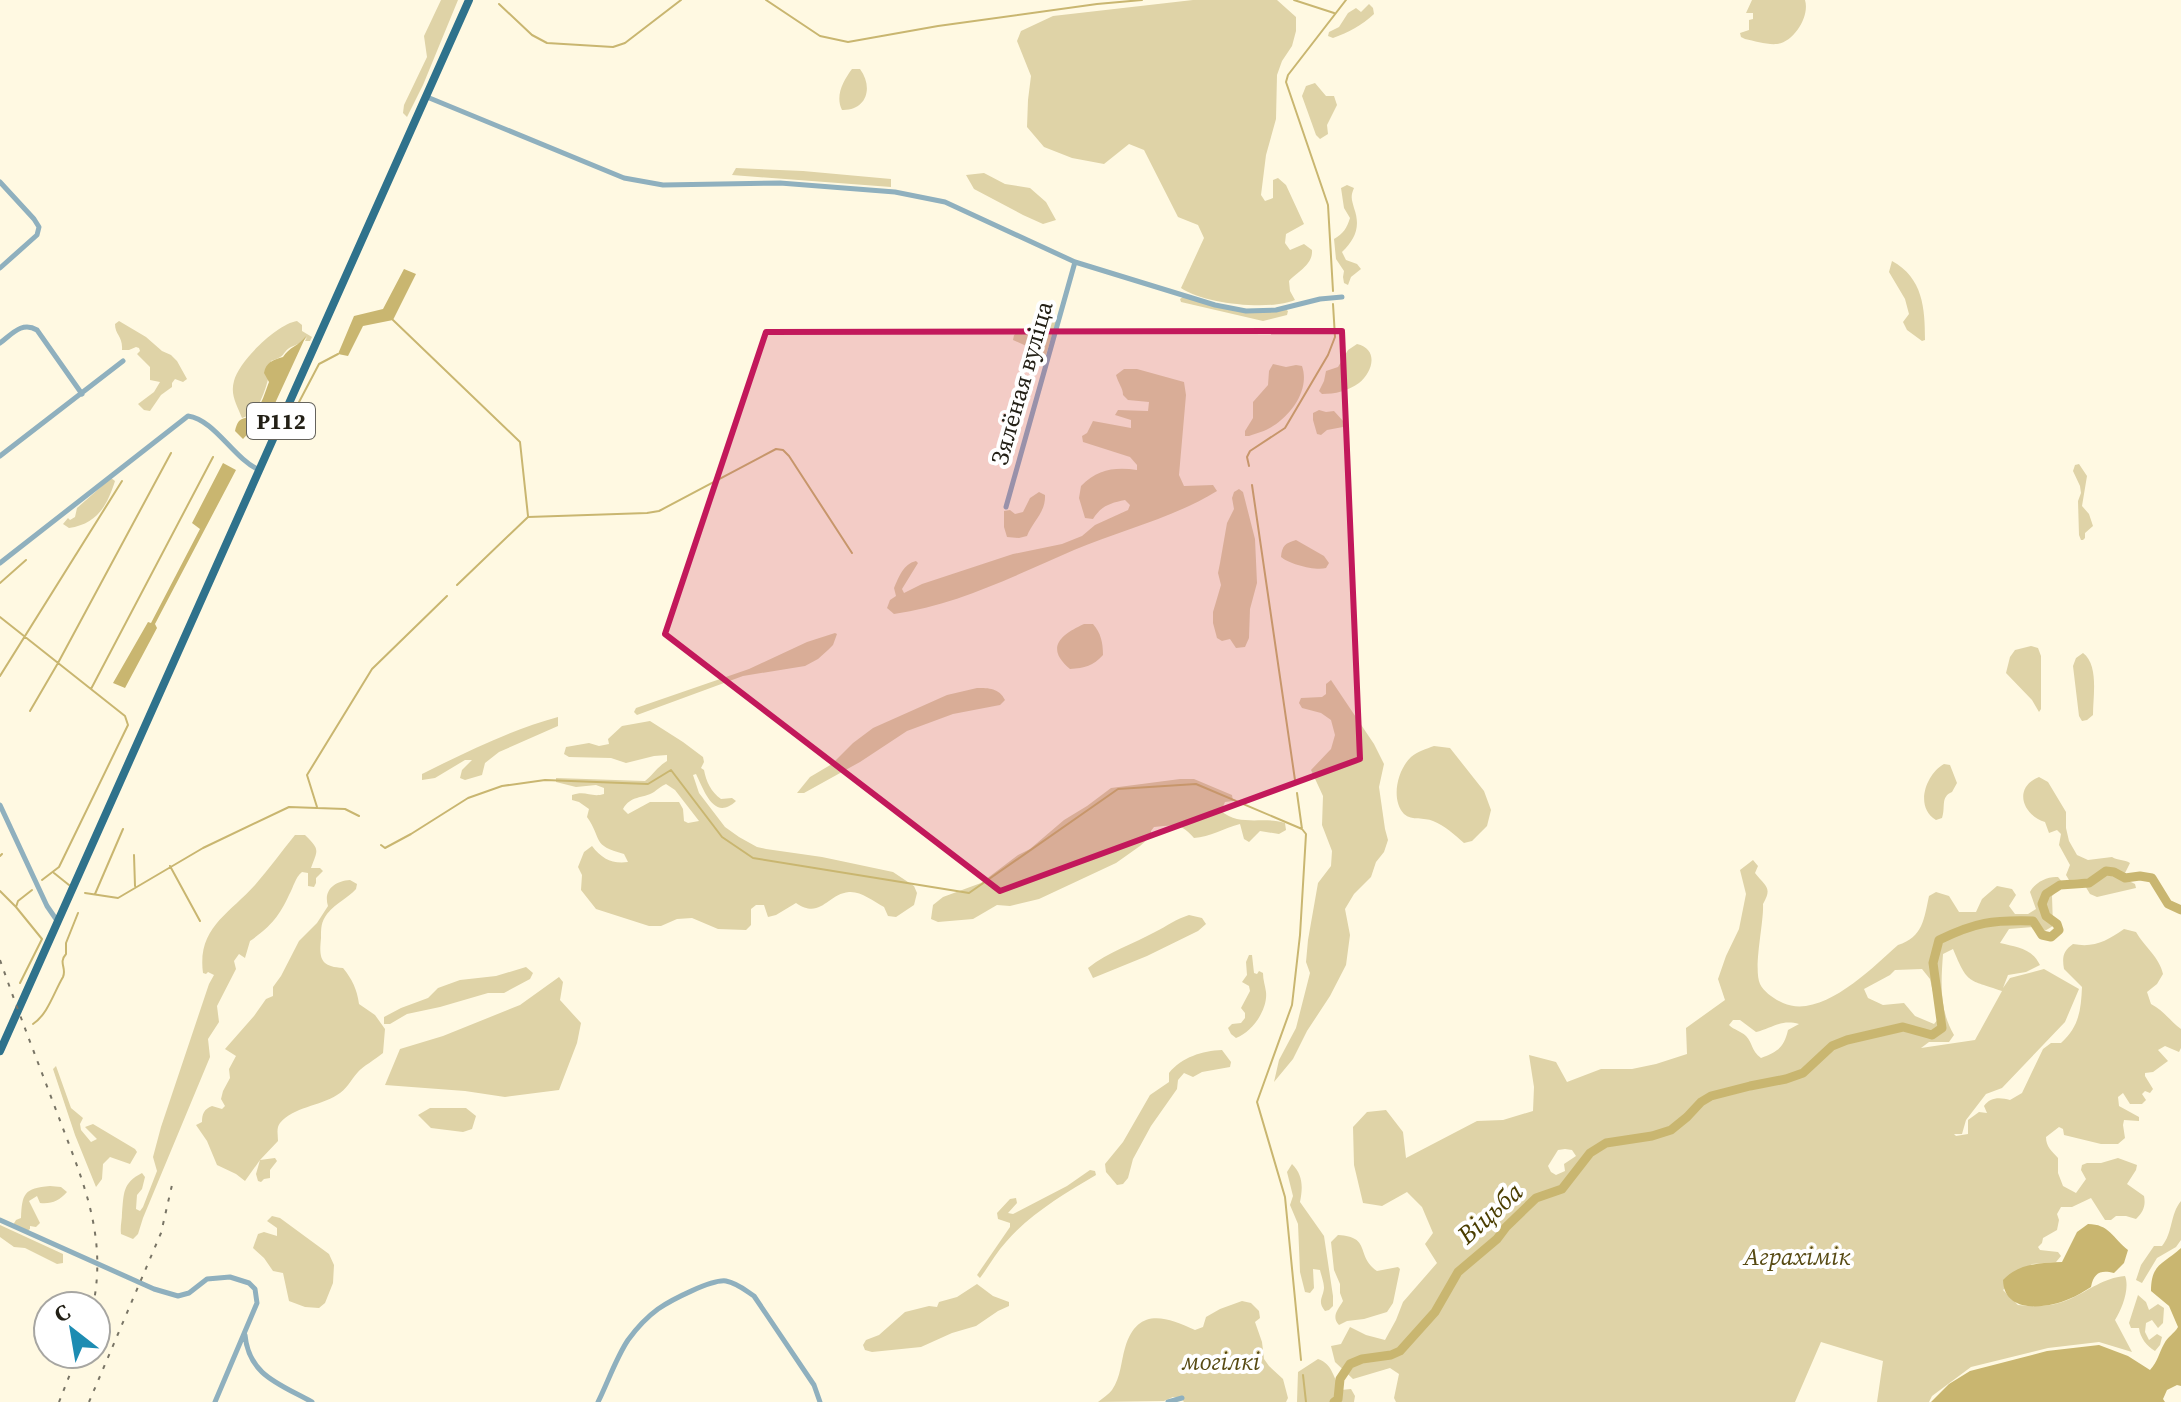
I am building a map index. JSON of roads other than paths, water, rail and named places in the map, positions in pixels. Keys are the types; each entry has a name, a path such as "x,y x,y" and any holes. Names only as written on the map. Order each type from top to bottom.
{"main road":[{"name":"Р112","path":"0,1051 469,0"}],"street":[{"path":"426,96 624,178 663,185 780,183 895,192 945,202 1074,265 1215,305 1246,311 1276,310 1342,297"},
{"path":"0,182 39,227 37,235 0,268"},
{"name":"Зялёная вуліца","path":"1006,507 1074,265"},
{"path":"0,343 23,326 37,330 82,394"},
{"path":"0,456 123,361"},
{"path":"0,563 188,416 202,421 237,456 259,470"},
{"path":"0,805 58,923"},
{"path":"0,1220 139,1283 178,1296 189,1293 201,1282 214,1277 230,1277 249,1283 255,1289 257,1303 215,1402"},
{"path":"598,1402 627,1341 644,1321 661,1306 696,1288 725,1281 754,1296 814,1385 820,1402"},
{"path":"245,1334 249,1355 258,1370 312,1402"},
{"path":"1168,1402 1182,1398"}],"waterway":[{"path":"499,4 532,35 547,43 613,47 625,43 681,0"},
{"path":"766,0 820,36 848,42 938,26 1142,0"},
{"path":"1294,0 1334,13"},
{"path":"1333,291 1328,205 1286,82 1288,75 1346,0"},
{"path":"1249,466 1247,457 1250,451 1285,428 1328,355 1335,337 1333,304"},
{"path":"393,320 520,442 528,516"},
{"path":"298,404 319,364 338,354"},
{"path":"457,585 528,517 659,511 776,449 783,450 789,456 852,553"},
{"path":"30,711 171,453"},
{"path":"91,689 213,457"},
{"path":"0,676 122,481"},
{"path":"1252,485 1295,780"},
{"path":"0,583 26,560"},
{"path":"317,807 307,775 372,669 447,596"},
{"path":"0,617 125,716 128,725 59,867 42,880"},
{"path":"381,845 385,848 468,798 502,786 545,780 648,784 671,770 722,837 753,858 969,893 1118,789 1196,784 1302,829"},
{"path":"1297,793 1302,829 1306,834 1292,1005 1257,1102 1285,1197 1301,1360"},
{"path":"85,893 118,898 203,848 289,807 345,809 359,816"},
{"path":"95,894 123,829"},
{"path":"134,855 135,886"},
{"path":"170,866 200,921"},
{"name":"Віцьба","path":"1334,1402 1338,1399 1340,1379 1350,1364 1400,1351 1435,1312 1458,1272 1497,1239 1536,1198 1562,1189 1590,1153 1606,1143 1671,1130 1711,1096 1803,1073 1832,1046 1847,1040 1903,1027 1932,1035 1942,1028 1933,963 1939,940 1984,923 2006,921 2033,921 2042,935 2051,937 2059,930 2057,924 2046,916 2042,904 2046,894 2060,885 2089,883 2106,871 2125,878 2152,878 2168,904 2181,910"},
{"path":"54,873 69,885"},
{"path":"20,983 42,939 16,907 18,901 32,890"},
{"path":"0,891 16,907"},
{"path":"33,1024 47,1009 63,977 66,943 78,913"},
{"path":"1303,1375 1306,1402"}],"railway":[{"path":"0,960 90,1206 97,1254 95,1290"},
{"path":"89,1402 161,1233 172,1185"},
{"path":"59,1402 72,1370"}],"park label":[{"name":"Аграхімік","path":"1797,1257"},
{"name":"могілкі","path":"1221,1362"}]}
